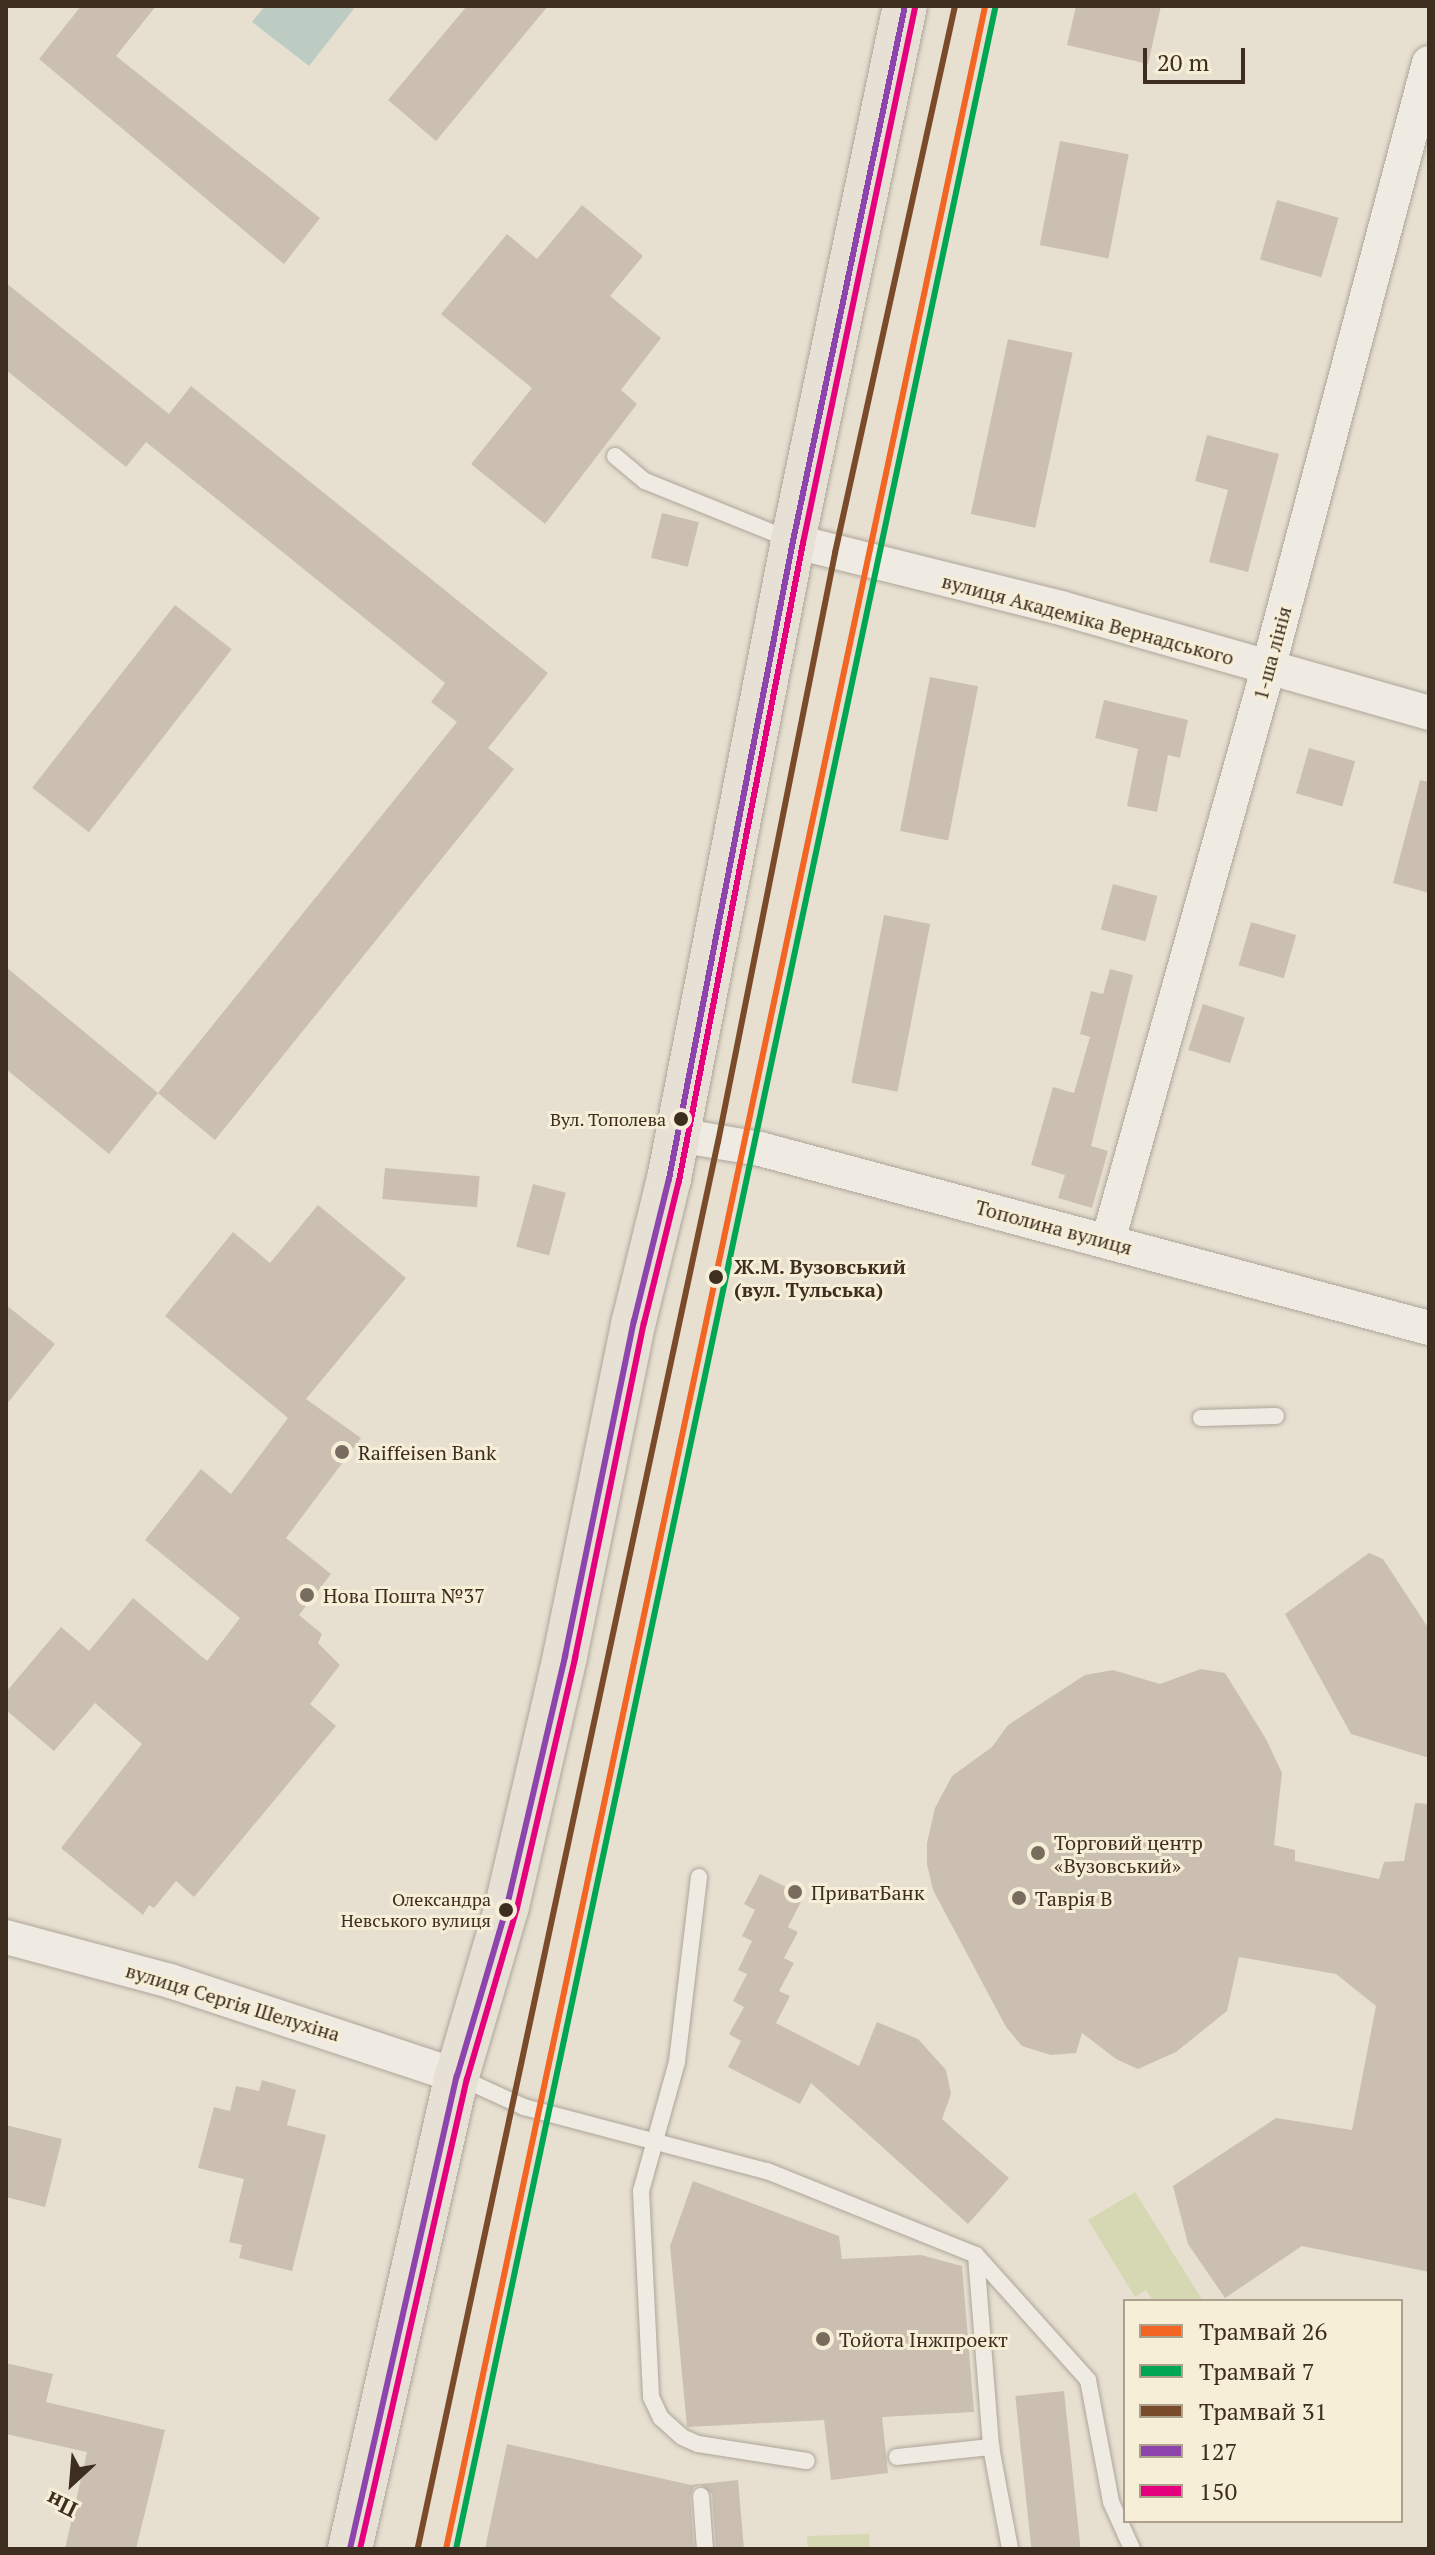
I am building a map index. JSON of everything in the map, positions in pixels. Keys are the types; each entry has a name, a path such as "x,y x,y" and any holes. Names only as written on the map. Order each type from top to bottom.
{"main road":[{"path":"350,2549 457,2076 507,1906 678,1135 793,541 905,6"}],"street":[{"name":"1-ша лінія","path":"1108,1241 1268,669 1429,63"},
{"name":"вулиця Академіка Вернадського","path":"793,541 1061,608 1429,713"},
{"name":"Тополина вулиця","path":"678,1135 760,1149 1429,1328"},
{"name":"вулиця Сергія Шелухіна","path":"6,1937 170,1981 457,2076"}],"lane":[{"path":"615,456 645,481 793,541"},
{"path":"1201,1418 1276,1416"},
{"path":"699,1877 677,2062 641,2191 651,2397 661,2418 682,2437 698,2444 807,2461"},
{"path":"457,2076 524,2107 767,2171 976,2255 1088,2380 1111,2502 1132,2549"},
{"path":"976,2255 991,2447 1010,2549"},
{"path":"897,2457 991,2447"},
{"path":"701,2496 705,2549"}],"green space":[{"path":"1135,2192 1202,2299 1152,2299 1146,2290 1135,2297 1088,2220"},
{"path":"869,2534 870,2549 808,2549 807,2536"}],"shaded area":[{"path":"265,6 356,6 309,66 252,22"}],"building":[{"path":"81,6 156,6 116,56 320,218 284,264 39,59"},
{"path":"467,6 548,6 436,141 388,100"},
{"path":"1076,6 1161,6 1148,64 1067,45"},
{"path":"1060,141 1129,154 1108,258 1040,245"},
{"path":"1277,200 1339,218 1321,277 1260,260"},
{"path":"582,205 643,256 610,296 661,338 621,390 637,404 545,524 471,464 532,388 441,314 507,234 537,259"},
{"path":"6,283 169,414 191,386 548,673 488,748 514,769 215,1140 158,1093 457,722 431,702 445,683 146,442 126,467 6,370"},
{"path":"1008,339 1073,353 1035,528 971,514"},
{"path":"1207,435 1279,454 1248,572 1209,562 1228,490 1195,481"},
{"path":"662,513 699,522 688,567 651,558"},
{"path":"175,605 232,649 89,832 32,788"},
{"path":"930,677 978,686 948,840 900,831"},
{"path":"1104,700 1188,720 1180,758 1168,755 1157,812 1127,806 1138,749 1095,738"},
{"path":"1309,748 1355,761 1342,806 1296,793"},
{"path":"1420,780 1429,782 1429,893 1393,883"},
{"path":"1113,884 1157,896 1145,941 1101,929"},
{"path":"884,915 930,924 898,1092 851,1083"},
{"path":"1251,922 1296,935 1284,978 1239,965"},
{"path":"6,967 158,1093 109,1154 6,1069"},
{"path":"1110,969 1133,975 1091,1146 1108,1151 1092,1208 1058,1198 1065,1175 1031,1165 1053,1087 1074,1093 1090,1037 1080,1034 1091,991 1103,994"},
{"path":"1203,1004 1245,1018 1230,1063 1188,1050"},
{"path":"385,1168 480,1176 477,1207 382,1199"},
{"path":"533,1184 566,1193 549,1256 516,1247"},
{"path":"318,1205 406,1278 306,1399 361,1438 286,1538 331,1574 299,1615 322,1634 318,1643 340,1665 310,1704 336,1726 194,1897 176,1881 154,1908 149,1905 143,1915 61,1848 142,1744 95,1703 54,1751 6,1710 6,1692 61,1627 89,1651 133,1598 207,1661 240,1618 145,1540 201,1469 231,1494 288,1418 165,1316 233,1232 270,1263"},
{"path":"6,1305 55,1344 6,1405"},
{"path":"1369,1553 1383,1559 1429,1629 1429,1758 1351,1734 1285,1614"},
{"path":"1201,1669 1225,1673 1266,1739 1282,1773 1274,1845 1295,1850 1295,1861 1379,1879 1384,1862 1404,1861 1415,1803 1429,1804 1429,2272 1302,2246 1225,2298 1188,2244 1173,2186 1276,2118 1352,2130 1376,2006 1336,1974 1239,1957 1227,2011 1176,2052 1138,2069 1116,2059 1082,2033 1076,2053 1051,2055 1022,2046 1006,2027 933,1890 927,1864 927,1843 935,1808 952,1776 992,1747 1008,1725 1085,1675 1113,1670 1160,1684"},
{"path":"760,1874 804,1896 788,1927 798,1932 784,1958 794,1963 779,1991 790,1996 776,2023 859,2066 877,2022 918,2039 946,2070 951,2094 942,2119 1009,2178 968,2224 811,2083 800,2104 728,2067 741,2041 729,2034 744,2007 733,2001 747,1974 738,1970 752,1941 742,1936 755,1910 744,1904"},
{"path":"262,2080 296,2090 287,2125 326,2135 292,2271 239,2258 242,2245 229,2242 244,2179 198,2168 214,2107 230,2111 236,2086 259,2091"},
{"path":"6,2125 62,2139 45,2207 6,2197"},
{"name":"Тойота Інжпроект","path":"693,2181 839,2236 842,2259 921,2255 962,2266 974,2412 882,2417 888,2473 831,2480 824,2420 687,2427 670,2246"},
{"path":"6,2363 53,2374 46,2402 165,2430 136,2549 65,2549 87,2452 6,2434"},
{"path":"1064,2391 1081,2549 1031,2549 1015,2396"},
{"path":"507,2444 691,2485 738,2480 744,2549 716,2549 712,2494 701,2485 694,2487 690,2496 694,2549 485,2549"}],"tram line":[{"name":"31","path":"418,2547 718,1142 835,553 955,6"},
{"name":"26","path":"446,2549 985,6"},
{"name":"7","path":"456,2549 995,8"}],"transit line":[{"name":"127","path":"350,2549 457,2076 507,1906 565,1656 634,1321 669,1179 793,541 905,6"},
{"name":"150","path":"360,2549 467,2079 517,1908 575,1658 644,1323 679,1181 803,543 915,8"}],"place":[{"name":"Вул. Тополева","path":"681,1119"},
{"name":"Ж.М. Вузовський (вул. Тульська)","path":"716,1277"},
{"name":"Raiffeisen Bank","path":"342,1452"},
{"name":"Нова Пошта №37","path":"307,1595"},
{"name":"Торговий центр «Вузовський»","path":"1038,1853"},
{"name":"ПриватБанк","path":"795,1892"},
{"name":"Таврія В","path":"1019,1898"},
{"name":"Олександра Невського вулиця","path":"506,1910"},
{"name":"Тойота Інжпроект","path":"823,2339"}]}
